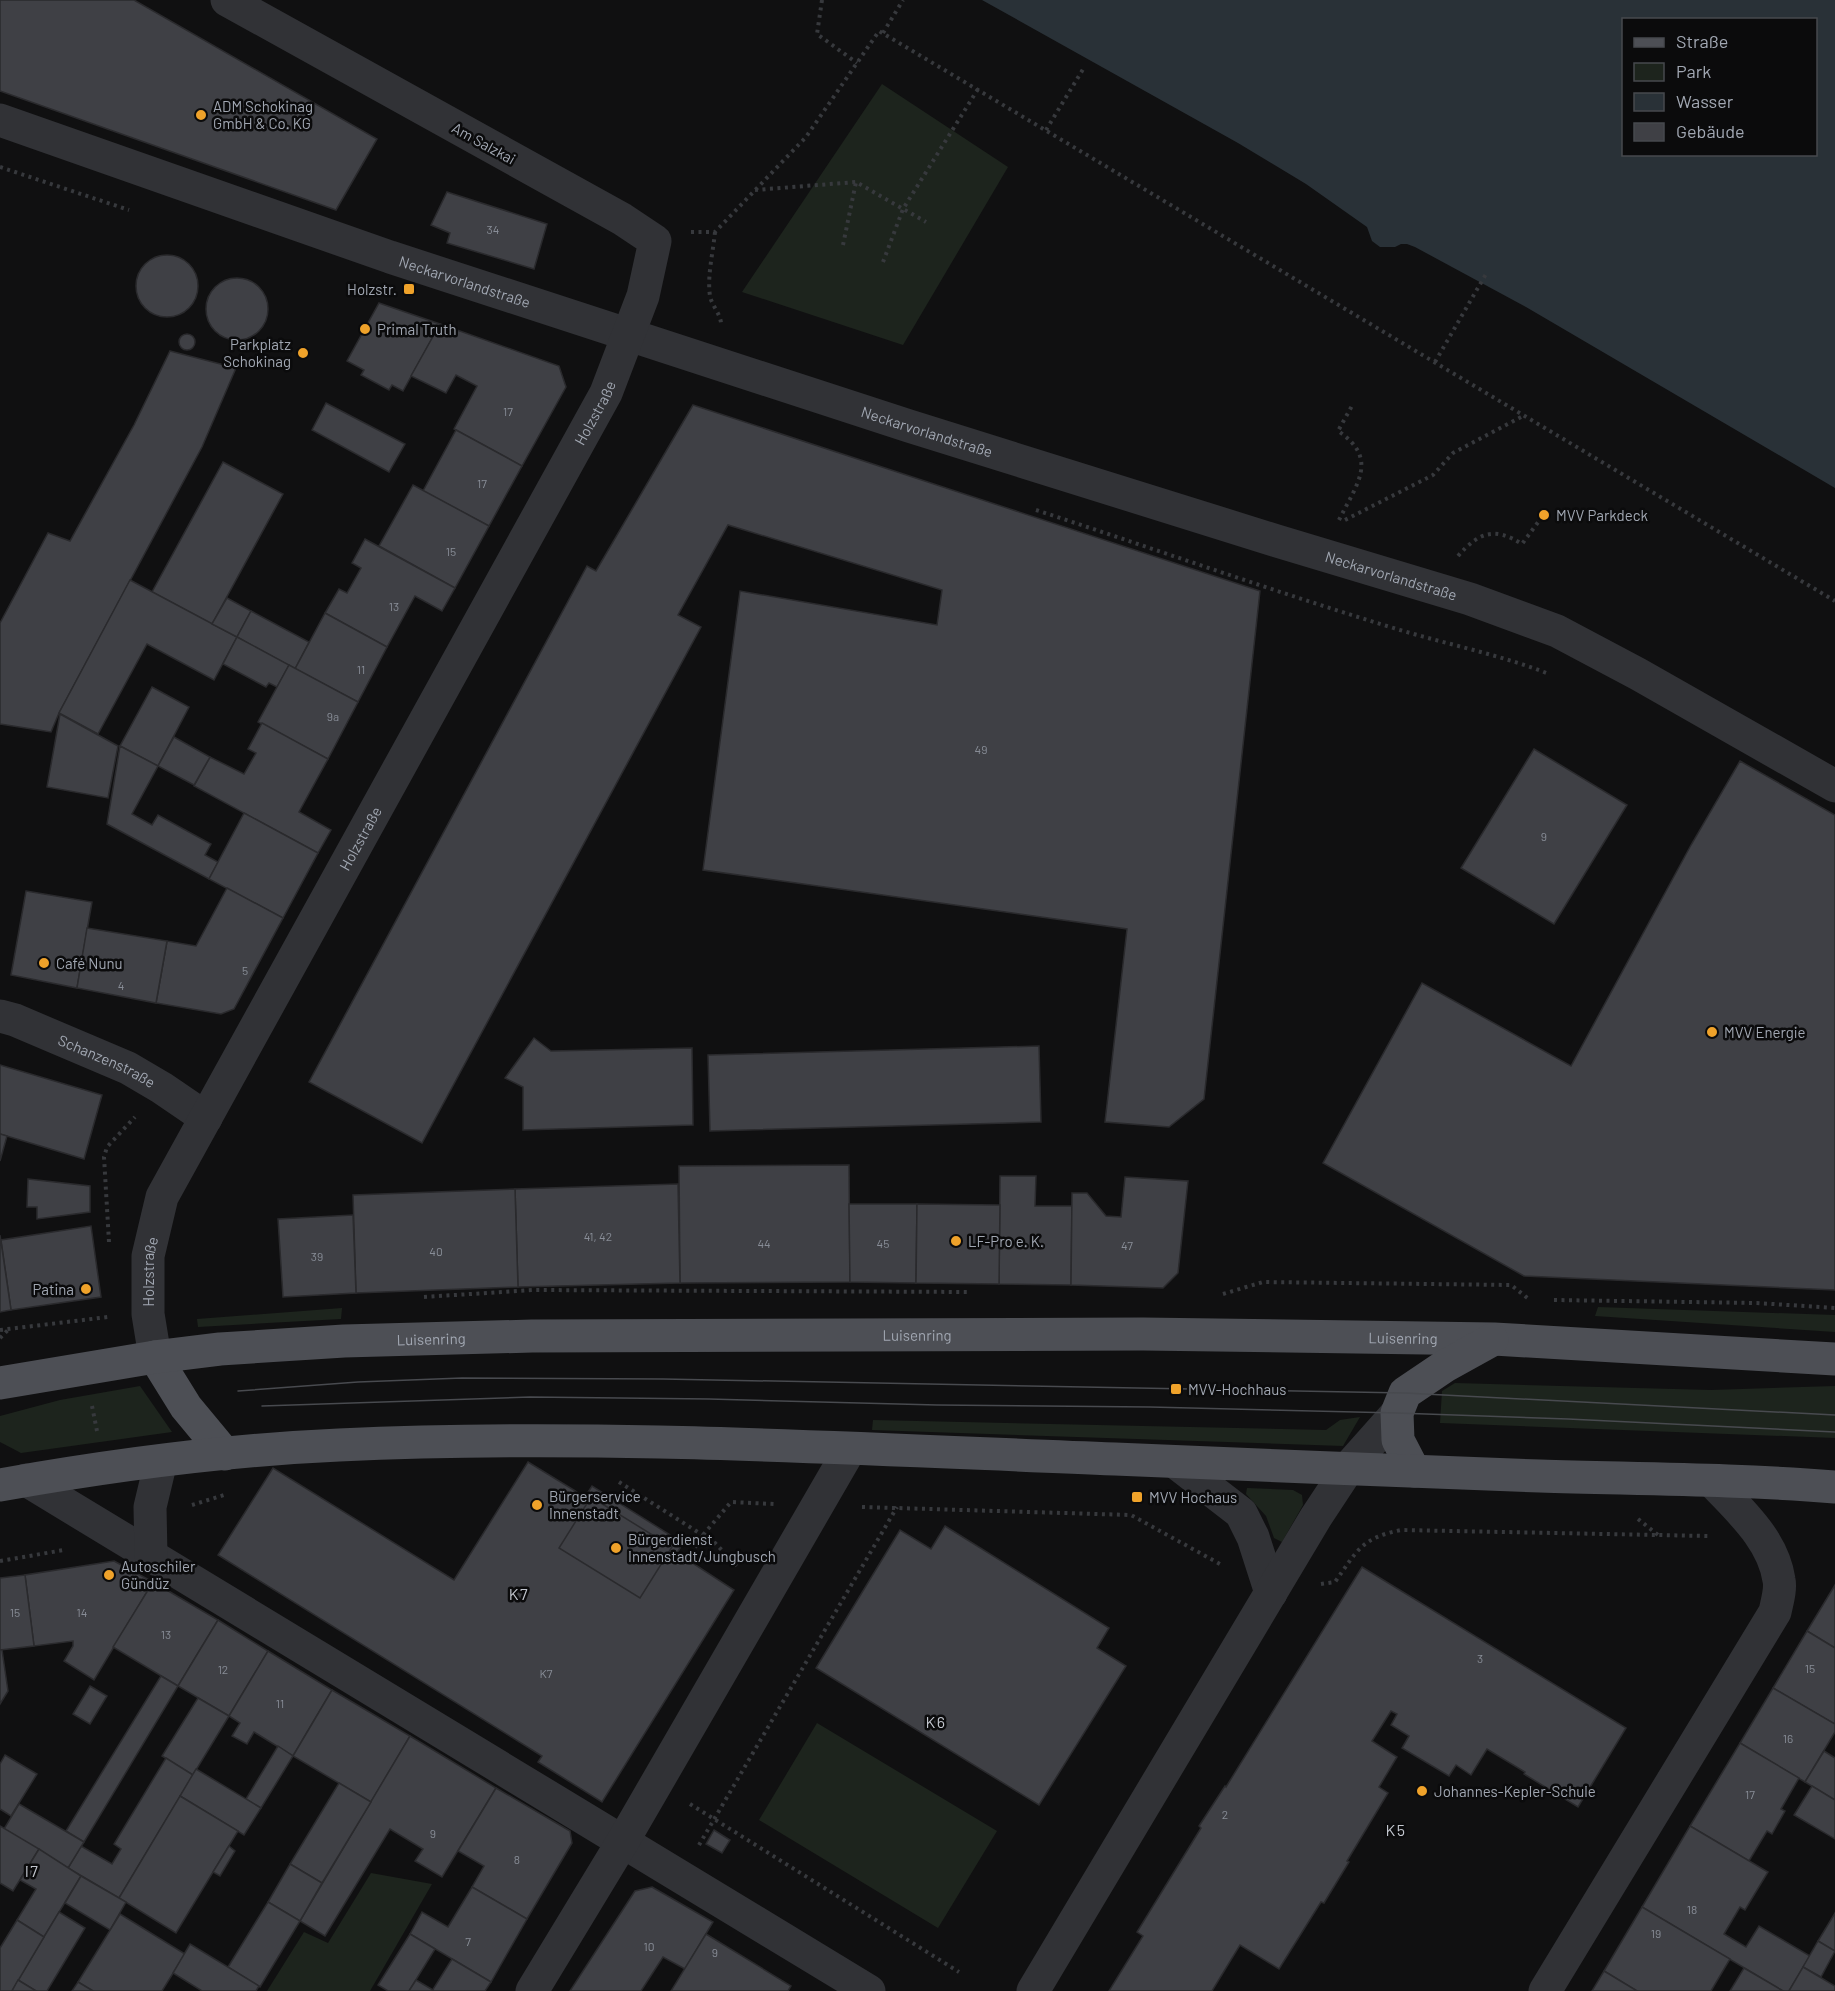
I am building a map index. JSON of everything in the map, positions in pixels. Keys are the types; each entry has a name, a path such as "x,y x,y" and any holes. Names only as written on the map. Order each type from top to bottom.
{"main road":[{"name":"Luisenring","path":"0,1383 156,1357 220,1349 344,1341 532,1336 1143,1334 1494,1340 1835,1359"},
{"path":"1414,1471 1398,1440 1397,1413 1405,1393 1445,1366 1494,1340"},
{"path":"156,1357 186,1407 225,1454"},
{"path":"8,1477 334,1445 448,1441 586,1441 1783,1482 1835,1487"}],"street":[{"name":"Am Salzkai","path":"227,0 622,219 655,241"},
{"name":"Neckarvorlandstraße","path":"0,121 381,254 919,430 1470,599 1557,632 1638,674 1835,786"},
{"path":"629,335 643,296 655,241"},
{"name":"Holzstraße","path":"156,1357 148,1314 148,1257 162,1197 600,404 629,335"},
{"name":"Schanzenstraße","path":"0,1016 15,1020 128,1068 206,1118"},
{"path":"1033,1991 1316,1518 1349,1467 1397,1413"},
{"path":"532,1991 623,1841 850,1449"},
{"path":"151,1556 150,1507 161,1461"},
{"path":"1175,1462 1241,1513 1253,1537 1271,1593"},
{"path":"8,1477 151,1556 869,1991"},
{"path":"1545,1991 1775,1612 1780,1581 1770,1550 1757,1530 1712,1481"}],"path":[{"path":"822,0 817,34 856,63"},
{"path":"883,33 903,0"},
{"path":"712,361 722,328 720,313 711,299 710,291 715,232 806,137 879,31 1835,601"},
{"path":"1046,130 1085,66"},
{"path":"883,262 903,209 978,89"},
{"path":"754,190 856,182 926,222"},
{"path":"843,245 856,182"},
{"path":"655,241 687,232 715,232"},
{"path":"1435,362 1486,274"},
{"path":"1353,404 1338,431 1356,445 1361,456 1362,467 1359,479 1336,525 1433,475 1453,453 1525,416"},
{"path":"1025,506 1347,613 1519,662 1551,675"},
{"path":"1470,542 1483,535 1492,534 1511,537 1522,544 1539,521"},
{"path":"110,1248 104,1157 108,1147 162,1088"},
{"path":"1223,1294 1263,1282 1511,1285 1530,1300"},
{"path":"1554,1300 1757,1303 1835,1308"},
{"path":"0,1330 75,1320 148,1314"},
{"path":"75,1320 86,1368 103,1469"},
{"path":"0,1338 10,1329"},
{"path":"614,1478 715,1543 747,1578 768,1591"},
{"path":"687,1560 703,1535 731,1502 1131,1515 1271,1593 1335,1582 1361,1545 1381,1534 1401,1530 1714,1536"},
{"path":"698,1847 897,1508"},
{"path":"1634,1516 1658,1535"},
{"path":"656,1784 958,1972"}],"green space":[{"path":"882,84 1008,167 903,345 742,292"},
{"path":"1598,1307 1835,1315 1835,1332 1595,1316"},
{"path":"342,1308 341,1319 198,1327 197,1319"},
{"path":"1455,1383 1711,1390 1835,1386 1835,1438 1440,1423 1442,1391"},
{"path":"140,1386 172,1432 21,1453 0,1442 0,1416 60,1400"},
{"path":"1360,1417 1343,1446 872,1430 873,1420 1326,1430 1340,1420"},
{"path":"1247,1488 1293,1490 1302,1495 1303,1505 1282,1542 1274,1538 1266,1516 1246,1494"},
{"path":"817,1723 997,1831 938,1928 759,1820"},
{"path":"371,1873 432,1884 370,1991 267,1991 304,1932 328,1943"}],"water":[{"path":"982,0 1835,0 1835,488 1526,307 1415,247 1401,244 1395,247 1380,247 1372,241 1367,227 1306,184 1238,143"}],"building":[{"name":"ADM Schokinag GmbH & Co. KG","path":"0,0 134,0 377,139 336,210 0,91"},
{"path":"447,192 547,224 534,269 447,243 450,233 431,225"},
{"path":"161,255 173,255 189,264 196,274 198,286 196,298 189,308 173,317 161,317 150,312 141,303 136,292 136,280 141,269 150,260"},
{"path":"231,278 243,278 259,287 266,297 268,309 266,321 259,331 243,340 231,340 220,335 211,326 206,315 206,303 211,292 220,283"},
{"path":"379,303 440,324 403,391 392,385 389,390 361,375 364,370 347,361"},
{"path":"440,324 559,366 566,387 522,466 454,429 477,386 456,375 446,393 411,376"},
{"path":"184,334 190,334 195,342 193,348 184,350 179,345 179,339"},
{"path":"170,351 236,368 202,447 59,713 51,732 0,724 0,623 48,533 70,541 134,425"},
{"path":"326,403 405,444 389,472 312,430"},
{"path":"693,405 1260,591 1204,1099 1169,1127 1105,1122 1127,929 703,870 740,591 937,625 942,590 728,525 678,615 701,627 422,1143 309,1082 587,566 596,571"},
{"path":"456,430 522,466 489,526 423,491"},
{"path":"223,462 283,494 212,624 152,592"},
{"path":"413,485 489,526 455,588 379,546"},
{"path":"365,539 455,588 442,611 415,596 387,647 325,613 339,589 347,593 361,568 352,563"},
{"path":"130,580 237,637 214,680 147,644 98,734 59,713"},
{"path":"227,598 251,611 237,637 212,624"},
{"path":"251,611 309,642 295,669 237,637"},
{"path":"325,613 387,647 358,702 295,669"},
{"path":"237,637 289,665 277,687 269,683 266,687 223,664"},
{"path":"289,665 358,702 328,759 258,722"},
{"path":"152,687 189,707 158,766 120,746"},
{"path":"60,714 118,746 108,798 47,787"},
{"path":"262,723 328,759 299,812 331,830 318,853 194,786 210,757 244,774 256,753 248,749"},
{"path":"174,737 210,757 194,785 158,766"},
{"path":"120,746 158,766 132,814 152,825 158,815 211,844 205,855 218,862 209,879 107,824"},
{"path":"1534,749 1627,805 1554,924 1461,868"},
{"name":"MVV Energie","path":"1740,761 1835,815 1835,1290 1524,1276 1323,1163 1422,983 1571,1066 1691,845"},
{"path":"244,813 318,853 283,918 209,879"},
{"path":"227,888 283,918 234,1009 221,1014 156,1003 167,941 196,946"},
{"path":"26,891 92,902 77,988 11,975"},
{"path":"87,928 167,941 156,1003 77,988"},
{"path":"534,1038 551,1051 692,1048 693,1125 523,1130 523,1087 505,1078"},
{"path":"1039,1046 1041,1122 710,1131 708,1055"},
{"path":"0,1065 102,1095 84,1159 0,1134"},
{"path":"0,1134 7,1136 0,1161"},
{"path":"849,1165 850,1282 680,1283 679,1166"},
{"path":"1000,1176 1036,1176 1035,1206 1072,1206 1071,1285 999,1284"},
{"path":"1125,1177 1188,1181 1178,1273 1163,1288 1071,1285 1072,1193 1087,1193 1106,1216 1121,1217"},
{"path":"28,1179 90,1186 90,1212 37,1219 37,1207 27,1207"},
{"path":"678,1184 680,1283 518,1287 515,1189"},
{"path":"515,1189 518,1287 356,1293 353,1195"},
{"path":"849,1204 917,1204 916,1283 850,1282"},
{"path":"917,1204 1000,1205 999,1284 916,1283"},
{"path":"353,1215 356,1293 283,1297 278,1219"},
{"path":"91,1226 101,1297 11,1310 1,1240"},
{"path":"0,1235 11,1310 0,1312"},
{"path":"528,1462 585,1497 592,1486 683,1543 677,1553 734,1590 602,1802 538,1762 542,1756 218,1555 273,1468 454,1580"},
{"name":"Bürgerdienst Innenstadt/Jungbusch","path":"591,1497 672,1547 640,1598 559,1548"},
{"path":"945,1526 1109,1628 1097,1648 1126,1666 1039,1805 816,1668 900,1530 931,1549"},
{"path":"114,1561 153,1582 94,1680 64,1661 73,1646 73,1641 34,1646 25,1575"},
{"path":"1362,1567 1626,1728 1578,1807 1487,1749 1471,1775 1456,1765 1449,1776 1402,1748 1409,1736 1391,1725 1397,1714 1391,1711 1372,1741 1397,1757 1379,1787 1388,1793 1324,1903 1321,1902 1279,1969 1240,1945 1212,1991 1109,1991 1143,1936 1137,1932 1201,1828 1199,1826 1226,1787"},
{"path":"25,1575 34,1646 0,1650 0,1578"},
{"path":"153,1582 218,1620 178,1686 113,1647"},
{"path":"1835,1585 1835,1648 1807,1631"},
{"path":"218,1620 268,1651 229,1716 178,1686"},
{"path":"1807,1631 1835,1648 1835,1724 1773,1688"},
{"path":"0,1650 2,1650 8,1691 0,1704"},
{"path":"268,1651 332,1690 293,1756 254,1732 247,1744 232,1736 240,1723 229,1716"},
{"path":"161,1676 178,1686 84,1842 66,1831"},
{"path":"90,1686 107,1696 90,1724 73,1714"},
{"path":"1773,1688 1835,1724 1835,1732 1805,1782 1740,1743"},
{"path":"332,1690 410,1736 371,1802 293,1756"},
{"path":"198,1698 229,1716 193,1775 162,1756"},
{"path":"410,1736 496,1788 442,1877 415,1861 423,1849 390,1829 325,1936 300,1921"},
{"path":"1740,1743 1799,1778 1781,1809 1785,1811 1772,1834 1767,1831 1749,1861 1690,1826"},
{"path":"278,1746 293,1756 261,1808 246,1799"},
{"path":"1824,1751 1835,1758 1835,1800 1805,1782"},
{"path":"5,1755 37,1774 11,1816 0,1809 0,1764"},
{"path":"166,1758 193,1775 119,1898 68,1868 81,1846 112,1864 121,1849 114,1844"},
{"path":"196,1769 261,1808 244,1835 180,1796"},
{"path":"339,1783 371,1802 322,1883 290,1864"},
{"path":"1812,1786 1835,1800 1835,1839 1794,1815"},
{"path":"496,1788 570,1831 572,1843 527,1919 472,1887 484,1866 458,1851"},
{"path":"180,1796 238,1831 176,1933 119,1898"},
{"path":"19,1804 84,1842 68,1868 4,1829"},
{"path":"0,1826 39,1849 13,1891 0,1883"},
{"path":"1690,1826 1768,1872 1745,1910 1740,1907 1724,1934 1746,1947 1759,1926 1810,1956 1789,1991 1783,1991 1642,1907"},
{"path":"714,1830 730,1840 722,1853 706,1844"},
{"path":"229,1846 235,1851 220,1876 213,1872"},
{"path":"39,1849 81,1876 44,1937 17,1920 36,1889 20,1880"},
{"path":"290,1864 322,1883 300,1921 268,1902"},
{"path":"81,1876 126,1902 110,1930 65,1903"},
{"path":"472,1887 527,1919 491,1982 410,1934 422,1912 448,1927"},
{"path":"652,1887 713,1922 685,1969 663,1957 641,1991 570,1991 635,1891"},
{"path":"268,1902 300,1921 260,1987 228,1967"},
{"path":"1642,1907 1730,1959 1711,1991 1637,1991 1604,1971"},
{"path":"59,1912 85,1928 47,1991 36,1991 18,1980"},
{"path":"1835,1913 1835,1951 1818,1941"},
{"path":"120,1914 185,1954 162,1991 93,1991 78,1982"},
{"path":"17,1920 44,1937 12,1991 0,1991 0,1948"},
{"path":"410,1934 435,1949 409,1991 388,1991 378,1985"},
{"path":"706,1934 791,1986 788,1991 671,1991"},
{"path":"1818,1941 1835,1951 1821,1977 1803,1967"},
{"path":"190,1944 259,1986 256,1991 202,1991 173,1973"},
{"path":"452,1959 491,1982 485,1991 432,1991"},
{"path":"1803,1967 1835,1986 1835,1991 1789,1991"},
{"path":"1744,1968 1783,1991 1730,1991"},
{"path":"1604,1971 1637,1991 1592,1991"},
{"path":"18,1980 36,1991 12,1991"},
{"path":"416,1980 433,1990 409,1991"},
{"path":"78,1982 93,1991 72,1991"}],"tram line":[{"path":"238,1391 358,1382 462,1378 663,1379 1405,1393 1835,1415"},
{"path":"262,1406 530,1397 709,1399 1397,1413 1835,1432"}],"place":[{"name":"ADM Schokinag GmbH & Co. KG","path":"201,115"},
{"name":"Holzstr.","path":"409,289"},
{"name":"Primal Truth","path":"365,329"},
{"name":"Parkplatz Schokinag","path":"303,353"},
{"name":"MVV Parkdeck","path":"1544,515"},
{"name":"Café Nunu","path":"44,963"},
{"name":"MVV Energie","path":"1712,1032"},
{"name":"LF-Pro e. K.","path":"956,1241"},
{"name":"Patina","path":"86,1289"},
{"name":"MVV-Hochhaus","path":"1176,1389"},
{"name":"MVV Hochaus","path":"1137,1497"},
{"name":"Bürgerservice Innenstadt","path":"537,1505"},
{"name":"Bürgerdienst Innenstadt/Jungbusch","path":"616,1548"},
{"name":"Autoschiler Gündüz","path":"109,1575"},
{"name":"Johannes-Kepler-Schule","path":"1422,1791"}],"district":[{"name":"K7","path":"519,1593"},
{"name":"K6","path":"936,1721"},
{"name":"K5","path":"1396,1829"},
{"name":"I7","path":"32,1870"}]}
